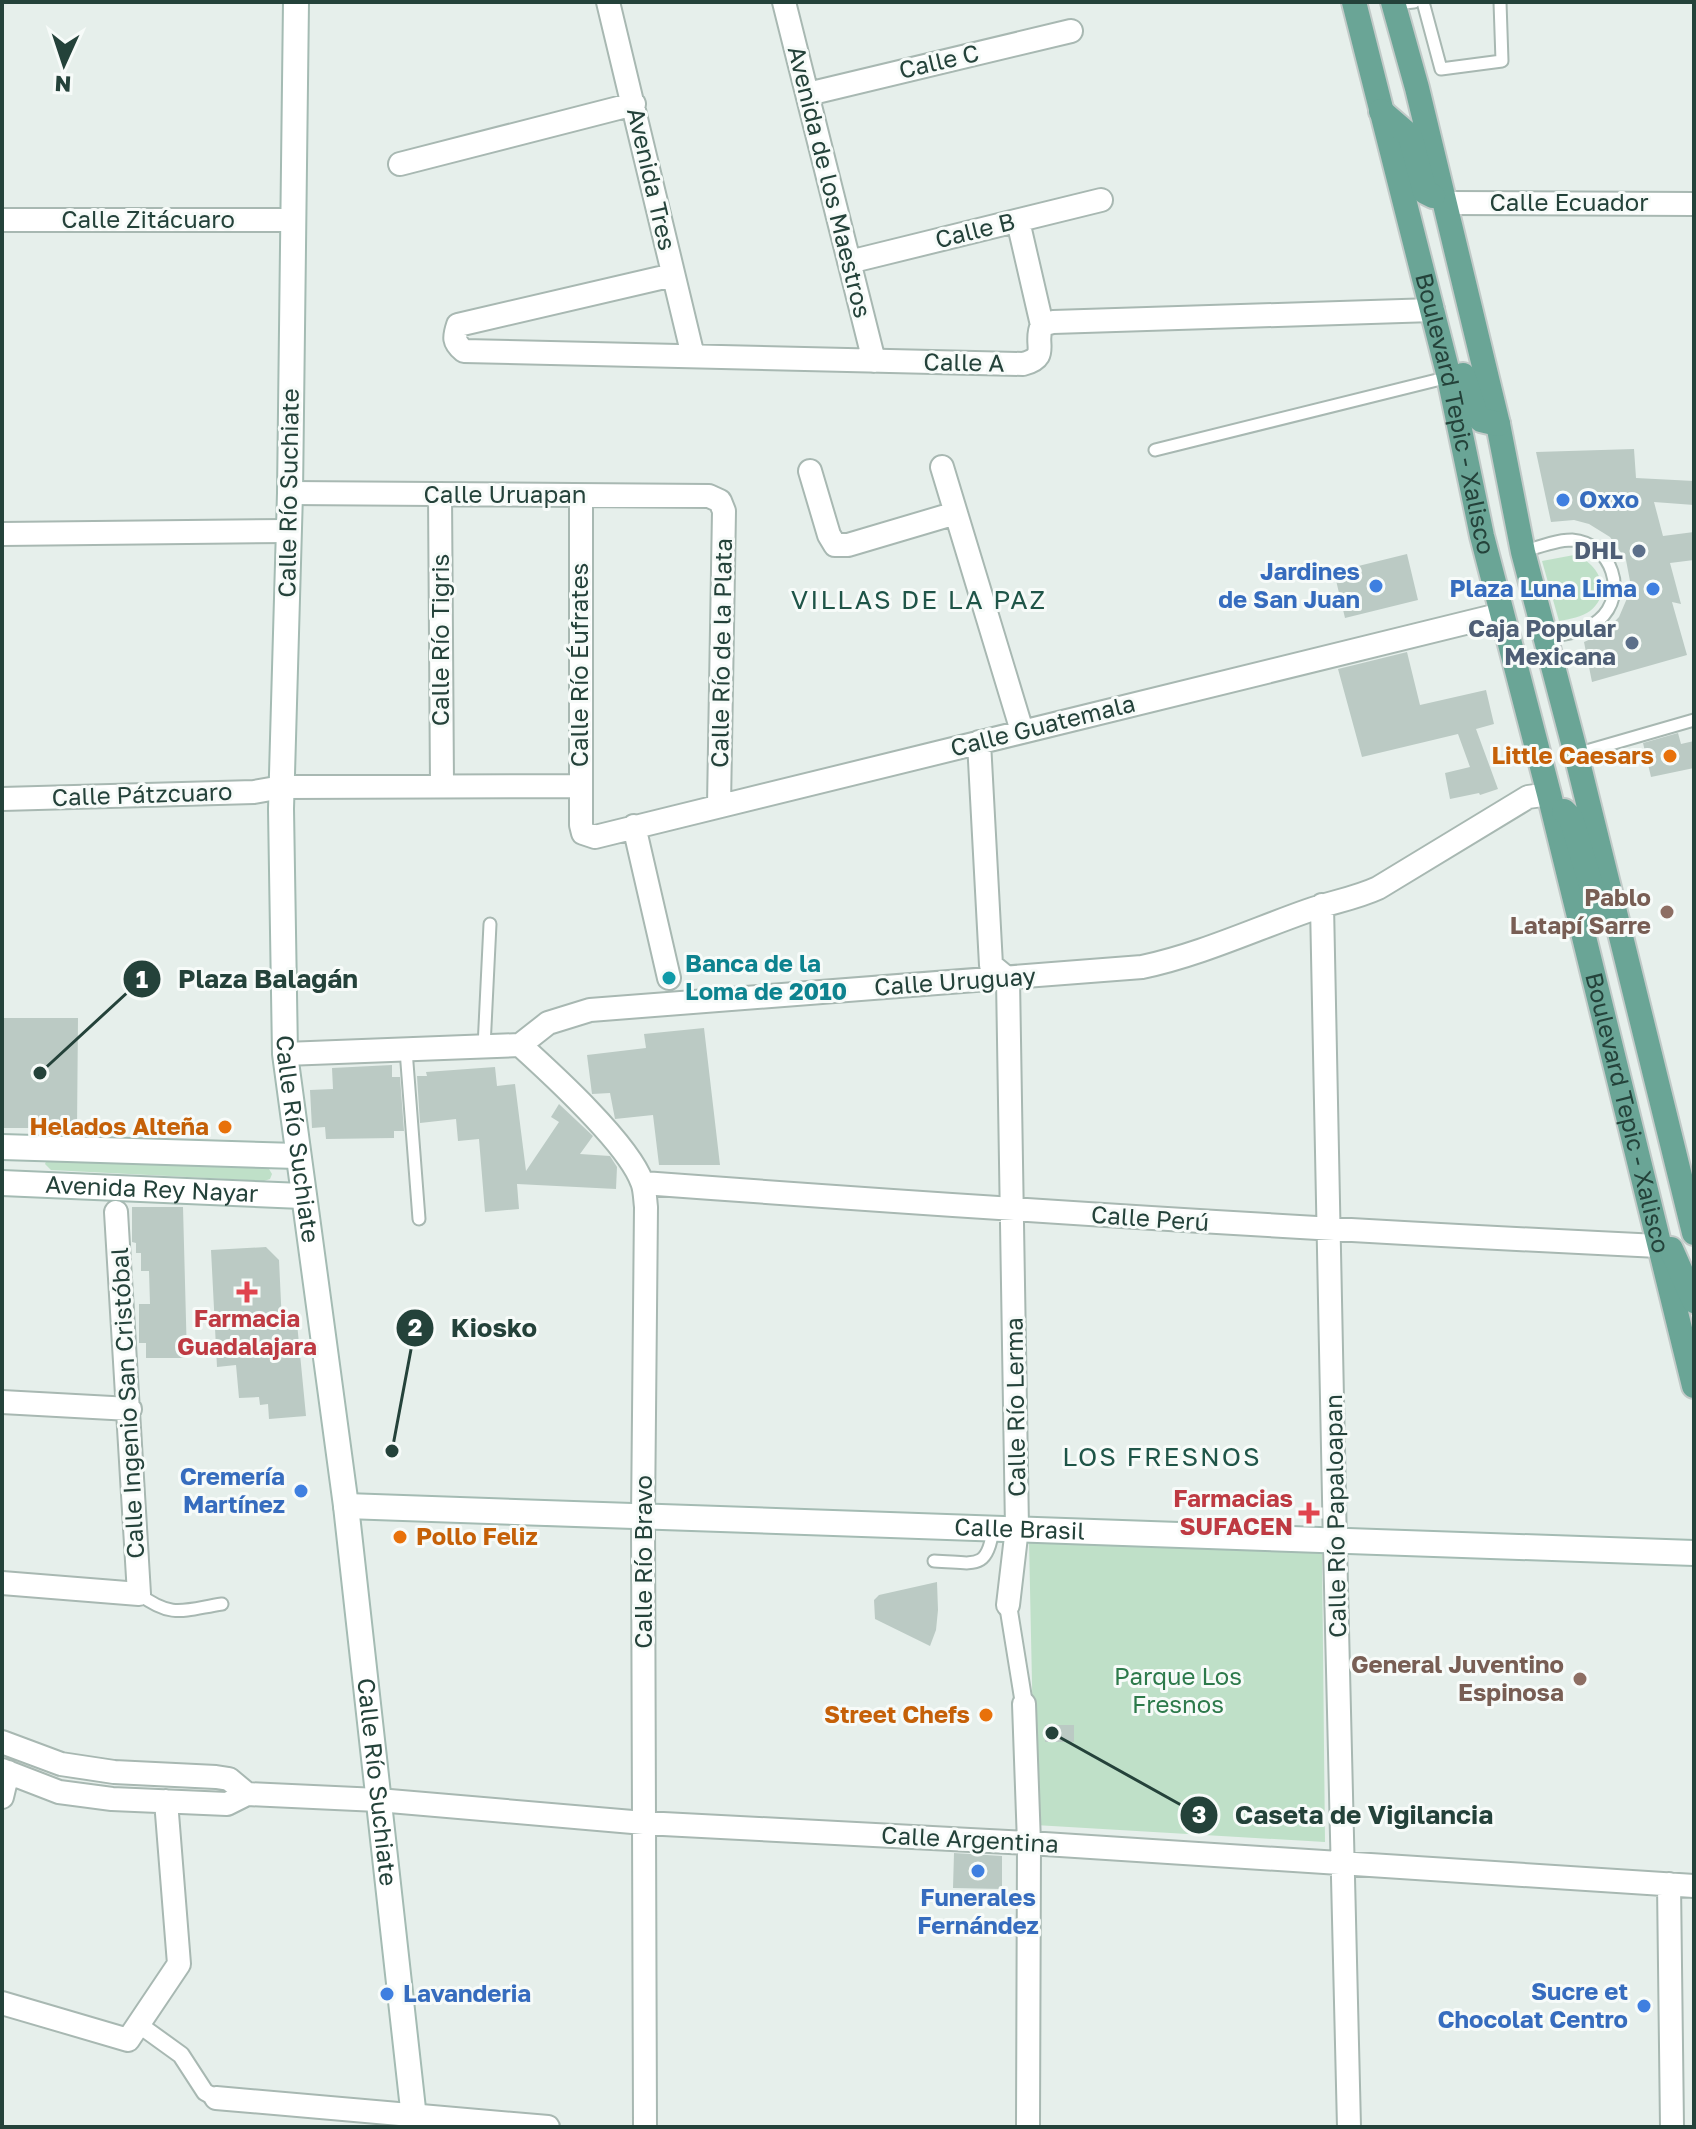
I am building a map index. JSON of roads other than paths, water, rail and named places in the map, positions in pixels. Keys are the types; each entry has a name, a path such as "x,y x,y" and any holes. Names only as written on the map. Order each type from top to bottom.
{"main road":[{"name":"Calle Río Suchiate","path":"296,2 290,493 282,787 285,1054 346,1506 415,2122"},
{"name":"Boulevard Tepic - Xalisco","path":"1354,2 1433,310 1482,536 1549,794 1694,1386"},
{"name":"Boulevard Tepic - Xalisco","path":"1400,3 1417,88 1498,424 1523,552 1694,1233"},
{"path":"1381,111 1410,136 1425,192 1445,203"},
{"path":"1433,310 1448,327 1476,415 1481,420 1498,424"},
{"path":"1482,536 1493,542 1500,552 1513,622 1528,634 1546,638"},
{"path":"1549,794 1571,818 1607,935 1628,967"},
{"path":"1624,1105 1639,1116 1643,1126 1669,1220 1694,1245"},
{"name":"Avenida Rey Nayar","path":"2,1147 297,1156"},
{"path":"38,1185 39,1149"},
{"name":"Avenida Rey Nayar","path":"2,1183 302,1196"},
{"path":"1658,1246 1667,1246 1674,1251 1694,1301"},
{"name":"Calle Brasil","path":"346,1506 1694,1553"}],"street":[{"name":"Avenida Tres","path":"608,2 693,356"},
{"name":"Avenida de los Maestros","path":"784,2 874,361"},
{"name":"Calle C","path":"808,94 1071,31"},
{"path":"400,164 634,104"},
{"name":"Calle B","path":"849,262 1101,200"},
{"name":"Calle Ecuador","path":"1445,203 1694,204"},
{"name":"Calle Zitácuaro","path":"2,220 293,220"},
{"path":"1018,221 1042,325 1053,322 1433,310"},
{"name":"Calle A","path":"673,275 458,325 454,338 464,351 1023,364 1033,362 1040,353 1039,332 1042,325"},
{"path":"942,467 1022,731"},
{"path":"810,471 829,535 835,545 848,545 956,513"},
{"name":"Calle Uruapan","path":"290,493 709,496 720,501"},
{"name":"Calle Río Tigris","path":"440,494 442,785"},
{"name":"Calle Río Éufrates","path":"581,496 580,786 583,833"},
{"name":"Calle Río de la Plata","path":"719,805 724,511 720,501"},
{"path":"2,534 289,531"},
{"name":"Calle Guatemala","path":"583,833 595,837 1502,614"},
{"name":"Calle Río Lerma","path":"979,742 991,965 1008,979 1014,1211 1005,1528 1010,1566 1008,1605 1024,1704 1029,1843 1028,2127"},
{"path":"282,787 580,786"},
{"name":"Calle Pátzcuaro","path":"2,799 254,792 282,787"},
{"name":"Calle Uruguay","path":"520,1045 548,1023 590,1010 1008,979 1142,967 1169,961 1322,905 1355,898 1378,888 1528,797 1549,794"},
{"path":"634,826 669,978"},
{"name":"Calle Río Papaloapan","path":"1322,905 1349,2127"},
{"path":"285,1054 520,1045"},
{"name":"Calle Río Bravo","path":"520,1045 611,1136 634,1165 643,1183 646,1207 643,1518 645,2127"},
{"name":"Calle Perú","path":"643,1183 1014,1211 1658,1246"},
{"name":"Calle Ingenio San Cristóbal","path":"116,1212 139,1594"},
{"path":"2,1402 130,1409"},
{"path":"2,1583 139,1594"},
{"path":"2,1742 61,1764 114,1772 229,1779 247,1794 227,1804 112,1799 59,1792 5,1771 2,1797"},
{"name":"Calle Argentina","path":"247,1794 378,1800 644,1823 1029,1843 1694,1886"},
{"path":"2,2003 128,2040 179,1964 166,1801"},
{"path":"1669,1884 1672,2127"},
{"path":"138,2024 181,2055 205,2092 216,2098 415,2122 548,2127"}],"lane":[{"path":"1423,2 1441,69"},
{"path":"1417,88 1441,69 1502,61 1500,2"},
{"path":"1155,450 1449,377"},
{"path":"1523,552 1573,540 1588,544 1601,552 1610,564 1615,579 1609,609 1599,620 1585,628 1546,638"},
{"path":"1576,754 1694,720"},
{"path":"483,1047 490,924"},
{"path":"406,1050 419,1219"},
{"path":"934,1561 977,1562 984,1559 1005,1528"},
{"path":"139,1594 158,1608 173,1612 222,1604"}],"place":[{"name":"Oxxo","path":"1563,500"},
{"name":"DHL","path":"1639,551"},
{"name":"Jardines de San Juan","path":"1376,586"},
{"name":"Plaza Luna Lima","path":"1653,589"},
{"name":"Caja Popular Mexicana","path":"1632,643"},
{"name":"Little Caesars","path":"1670,756"},
{"name":"Pablo Latapí Sarre","path":"1667,912"},
{"name":"Banca de la Loma de 2010","path":"669,978"},
{"name":"Plaza Balagán","path":"40,1073"},
{"name":"Helados Alteña","path":"225,1127"},
{"name":"Farmacia Guadalajara","path":"247,1292"},
{"name":"Kiosko","path":"392,1451"},
{"name":"Cremería Martínez","path":"301,1491"},
{"name":"Farmacias SUFACEN","path":"1309,1513"},
{"name":"Pollo Feliz","path":"400,1537"},
{"name":"General Juventino Espinosa","path":"1580,1679"},
{"name":"Street Chefs","path":"986,1715"},
{"name":"Caseta de Vigilancia","path":"1052,1733"},
{"name":"Funerales Fernández","path":"978,1871"},
{"name":"Lavanderia","path":"387,1994"},
{"name":"Sucre et Chocolat Centro","path":"1644,2006"}],"district":[{"name":"VILLAS DE LA PAZ","path":"919,600"},
{"name":"LOS FRESNOS","path":"1162,1457"}],"park label":[{"name":"Parque Los Fresnos","path":"1178,1691"}]}
